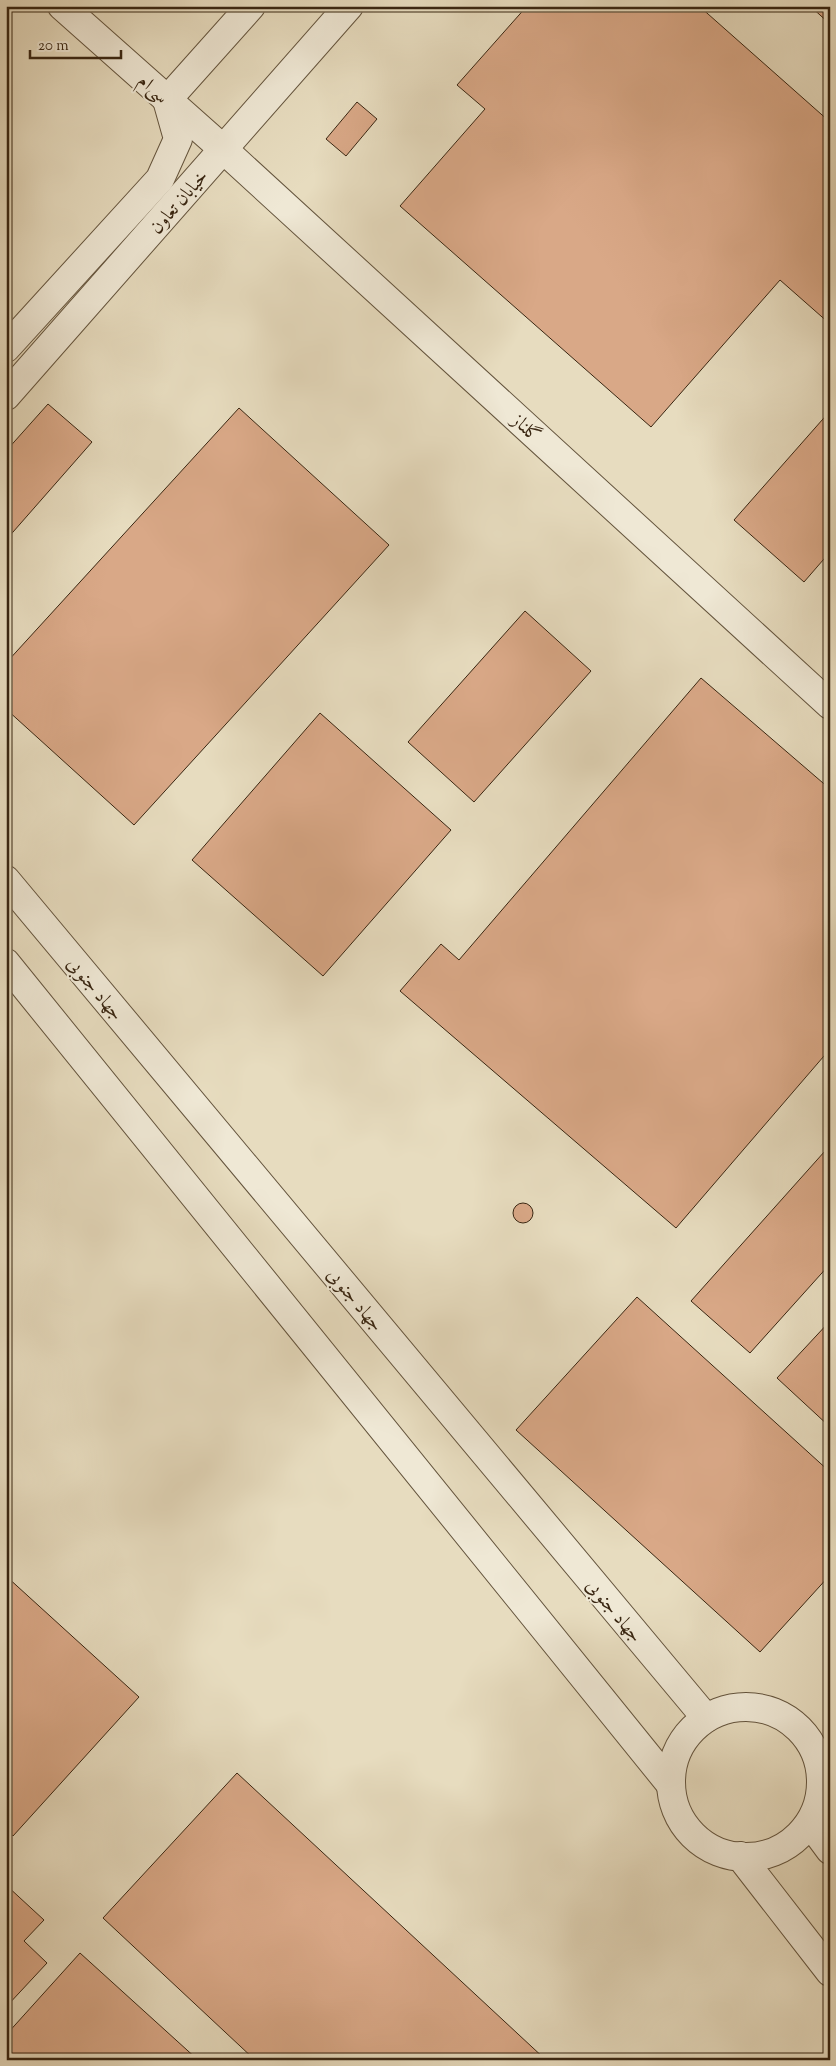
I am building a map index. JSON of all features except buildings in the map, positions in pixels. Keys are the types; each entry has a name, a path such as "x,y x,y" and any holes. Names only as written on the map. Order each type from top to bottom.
{"street":[{"name":"سی‌ام","path":"62,6 223,149"},
{"path":"167,100 252,6"},
{"name":"خیابان تعاون","path":"6,396 349,6"},
{"name":"خیابان تعاون","path":"6,348 160,179 178,139 167,100"},
{"name":"گلناز","path":"223,149 830,706"},
{"name":"جهاد جنوبی","path":"6,880 706,1718"},
{"path":"6,963 671,1785"},
{"path":"744,1706 764,1708 783,1716 800,1728 812,1744 819,1762 822,1783 819,1803 810,1823 789,1844 760,1856 729,1856 701,1843 680,1819 671,1789 674,1758 690,1731 706,1718 724,1709 744,1706"},
{"path":"810,1823 830,1850"},
{"path":"740,1856 830,1972"}]}
